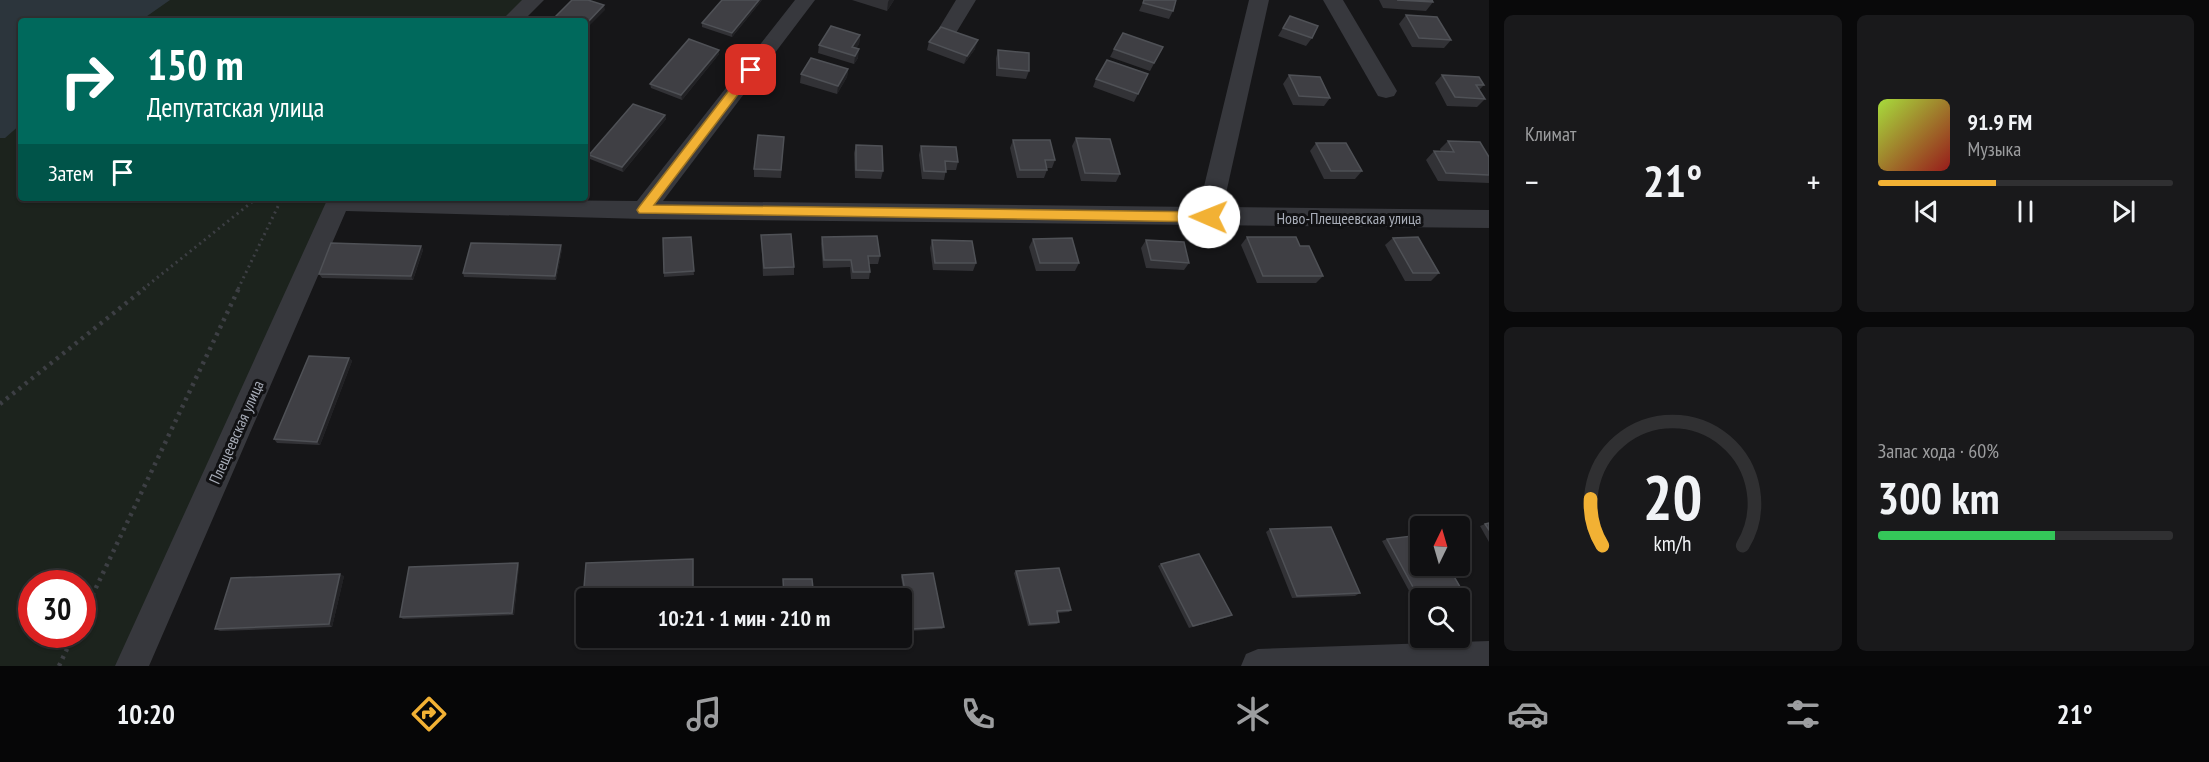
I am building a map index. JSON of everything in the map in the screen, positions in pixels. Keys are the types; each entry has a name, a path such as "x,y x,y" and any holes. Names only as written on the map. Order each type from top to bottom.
{"street":[{"path":"515,18 534,0"},
{"path":"643,210 805,0"},
{"path":"949,28 966,0"},
{"path":"1209,217 1258,0"},
{"path":"1333,0 1386,91"},
{"name":"Плещеевская улица","path":"132,666 340,201"},
{"name":"Ново-Плещеевская улица","path":"370,201 643,210 1489,219"},
{"path":"1258,666 1489,658"}],"path":[{"path":"0,404 253,201"},
{"path":"96,588 281,201"},
{"path":"59,666 67,648"}],"shaded area":[{"path":"0,0 523,0 505,18 18,18 18,201 338,201 129,666 0,666"},
{"path":"0,0 170,0 144,18 18,18 18,127 5,138 0,138"}],"building":[{"path":"572,0 588,0 604,5 588,22 588,18 554,18"},
{"path":"722,0 759,0 732,33 702,23"},
{"path":"1144,0 1176,0 1173,11 1143,3"},
{"path":"1397,0 1432,0 1433,2"},
{"path":"1406,15 1437,17 1451,40 1419,38"},
{"path":"1290,16 1318,26 1312,38 1283,28"},
{"path":"831,26 860,35 852,47 859,49 855,56 819,45"},
{"path":"941,27 978,40 967,56 929,42"},
{"path":"1123,33 1163,47 1154,63 1114,49"},
{"path":"689,39 719,50 681,95 650,84"},
{"path":"998,50 1029,53 1029,71 999,68"},
{"path":"811,58 848,69 838,86 801,74"},
{"path":"1107,60 1148,74 1138,94 1096,79"},
{"path":"1289,75 1320,77 1330,98 1299,96"},
{"path":"1442,75 1479,77 1484,85 1476,85 1485,99 1455,97"},
{"path":"633,104 665,115 622,167 589,155"},
{"path":"758,135 784,137 781,170 754,169"},
{"path":"1076,138 1110,139 1120,174 1085,173"},
{"path":"1013,140 1050,140 1055,160 1045,160 1047,170 1020,170"},
{"path":"1448,141 1480,142 1489,157 1489,175 1446,173 1434,151 1454,152"},
{"path":"1316,143 1346,143 1362,171 1331,171"},
{"path":"856,145 882,146 883,171 856,170"},
{"path":"921,146 956,147 958,162 945,161 946,172 924,171"},
{"path":"791,234 794,267 764,268 761,235"},
{"path":"877,236 880,256 868,256 870,272 853,272 851,260 824,260 822,237"},
{"path":"691,237 694,271 664,273 663,238"},
{"path":"1247,237 1296,237 1300,246 1309,246 1323,276 1263,276"},
{"path":"1418,237 1439,273 1413,273 1393,238"},
{"path":"1072,238 1079,263 1040,263 1033,239"},
{"path":"932,240 972,241 976,263 935,263"},
{"path":"1146,240 1184,242 1189,263 1151,260"},
{"path":"331,243 421,246 411,276 319,274"},
{"path":"471,243 561,245 555,276 463,273"},
{"path":"309,356 349,358 317,442 274,439"},
{"path":"1331,527 1360,593 1297,596 1270,529"},
{"path":"1410,536 1410,576 1454,576 1461,588 1414,588 1387,539"},
{"path":"1199,554 1232,615 1193,626 1161,564"},
{"path":"693,559 693,588 584,588 586,563"},
{"path":"518,563 512,613 400,617 409,567"},
{"path":"1059,568 1071,610 1057,611 1059,622 1030,624 1016,571"},
{"path":"933,573 944,627 912,629 912,588 904,588 902,575"},
{"path":"340,574 329,624 215,629 231,578"},
{"path":"783,579 812,579 813,588 783,588"}],"route":[{"path":"751,70 643,210 1209,217"}]}
